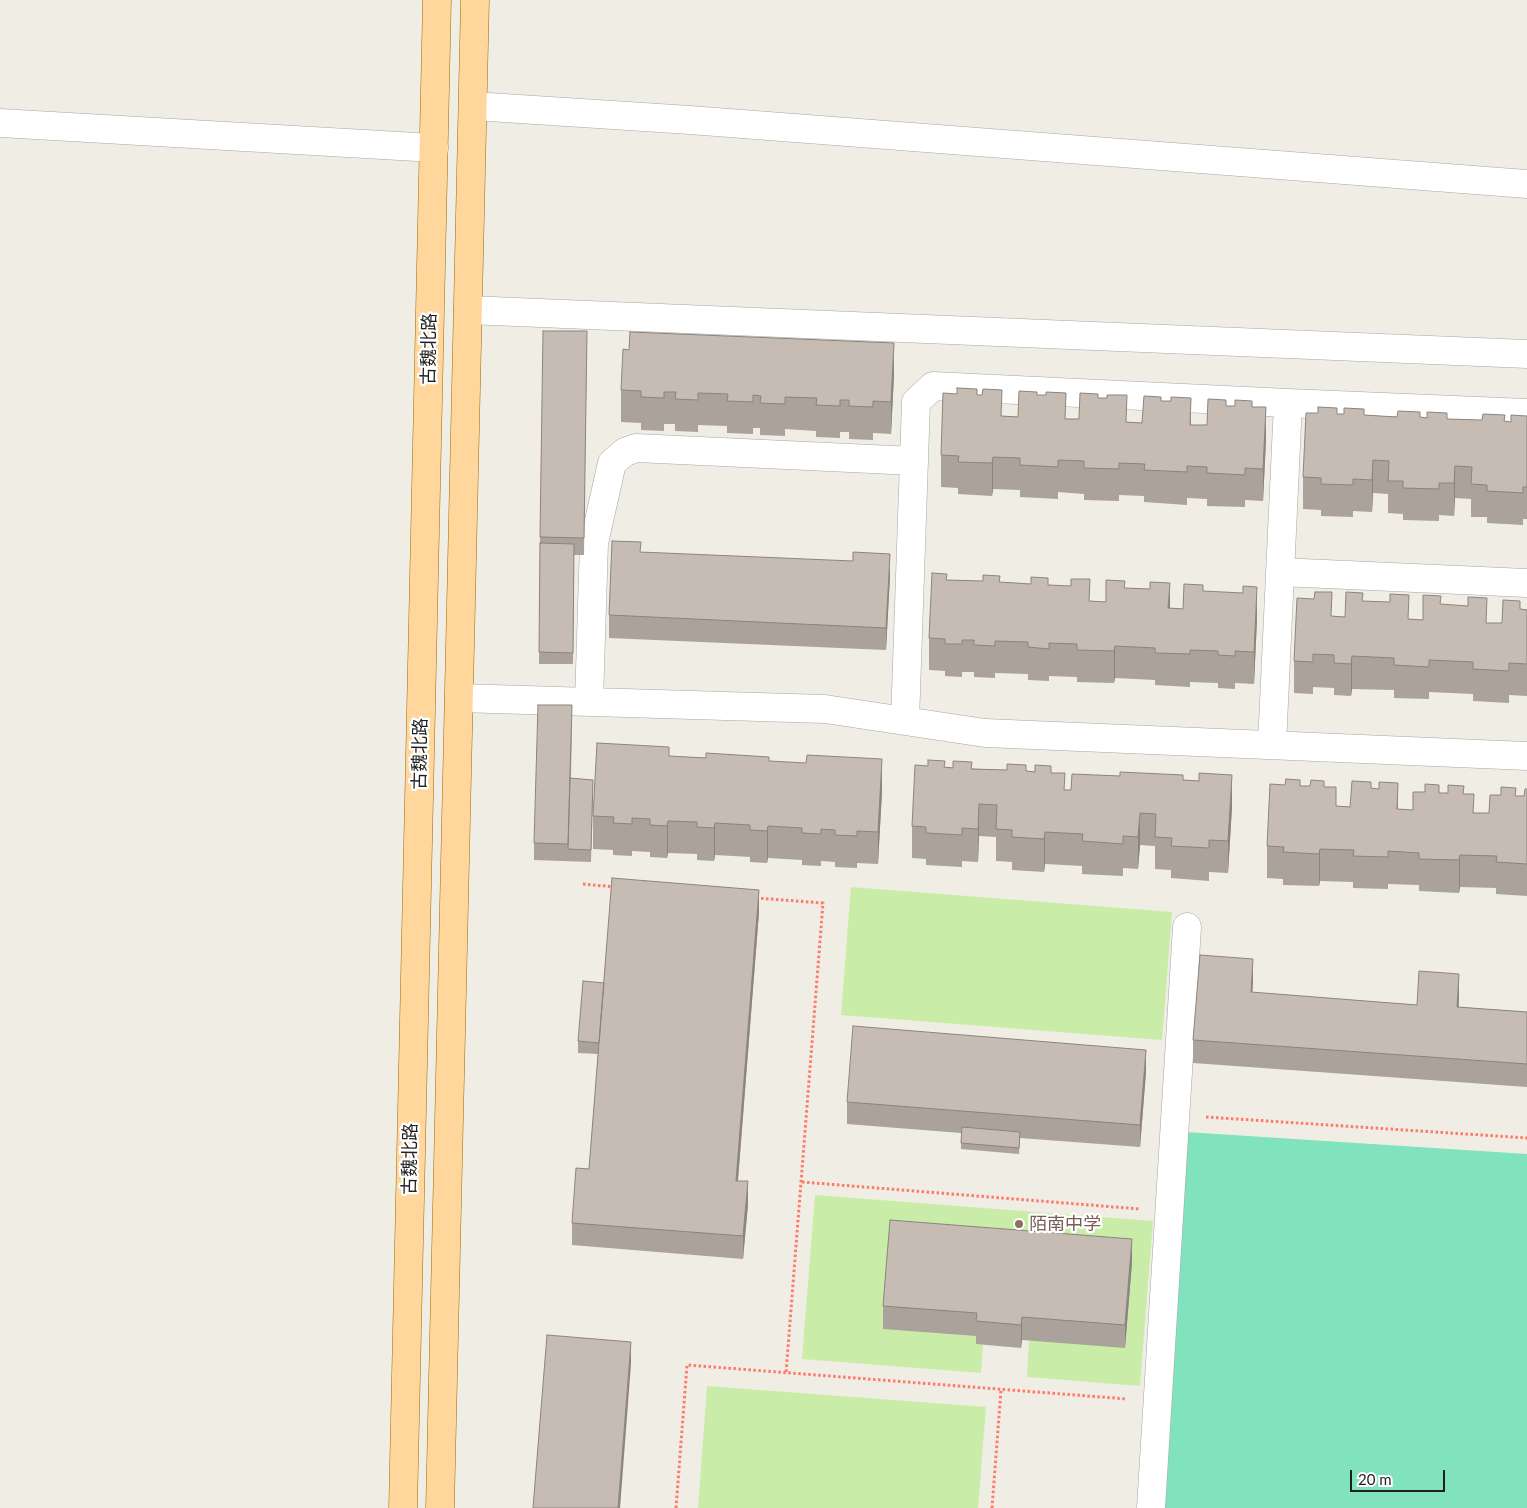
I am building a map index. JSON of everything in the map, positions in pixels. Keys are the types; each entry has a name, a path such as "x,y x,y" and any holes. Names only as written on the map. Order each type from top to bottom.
{"main road":[{"name":"古魏北路","path":"402,1508 437,0"},
{"path":"440,1508 475,0"}],"street":[{"path":"472,106 690,120 1527,184"},
{"path":"0,123 434,148"},
{"path":"468,310 1527,354"},
{"path":"905,721 916,402 933,386 1527,413"},
{"path":"1272,745 1288,403"},
{"path":"590,702 594,543 612,463 624,452 636,448 914,460"},
{"path":"1280,572 1527,583"},
{"path":"459,698 825,709 985,733 1527,756"},
{"path":"1151,1508 1187,927"}],"path":[{"path":"583,884 622,887"},
{"path":"746,897 823,903 786,1373"},
{"path":"1175,1115 1527,1138"},
{"path":"802,1182 1169,1211"},
{"path":"676,1508 687,1365 1158,1402"},
{"path":"992,1508 1001,1390"}],"green space":[{"path":"851,887 1172,912 1162,1040 841,1015"},
{"path":"1186,1132 1527,1154 1527,1508 1162,1508"},
{"path":"815,1195 1153,1221 1140,1386 1027,1377 1029,1340 977,1336 983,1345 981,1373 802,1359"},
{"path":"707,1386 986,1407 978,1508 698,1508"}],"building":[{"path":"543,331 587,331 584,538 540,537"},
{"path":"630,332 894,343 891,402 873,401 873,407 849,406 849,400 840,400 840,406 816,405 817,398 785,397 785,404 760,403 761,396 753,395 753,402 727,401 728,394 698,393 698,400 675,399 676,392 664,392 664,398 641,397 641,391 621,390 623,349 629,350"},
{"path":"957,388 977,389 977,395 982,395 983,389 1002,390 1001,416 1018,417 1019,391 1037,392 1037,395 1046,395 1046,392 1066,393 1065,419 1079,419 1080,393 1098,394 1098,398 1107,398 1107,395 1127,395 1126,422 1142,423 1144,396 1161,397 1161,401 1171,401 1171,397 1191,398 1190,425 1207,425 1208,399 1226,400 1226,406 1235,406 1235,400 1252,401 1252,407 1266,407 1263,469 1245,468 1245,475 1207,473 1207,467 1187,466 1187,472 1144,470 1145,464 1119,463 1119,469 1084,468 1084,461 1058,460 1058,467 1020,465 1020,458 993,457 992,463 958,462 959,456 941,455 943,393 957,394"},
{"path":"1318,407 1337,408 1337,414 1344,414 1344,408 1364,409 1364,415 1397,417 1398,411 1420,412 1420,417 1427,418 1427,412 1447,413 1447,419 1482,420 1483,414 1505,415 1504,421 1511,422 1511,415 1527,416 1527,487 1523,487 1523,493 1487,491 1487,485 1471,484 1472,467 1455,466 1454,483 1439,483 1439,489 1403,488 1403,481 1388,481 1389,461 1373,460 1372,480 1353,479 1353,485 1321,484 1321,478 1303,477 1306,413 1318,413"},
{"path":"612,541 641,542 640,552 853,561 853,552 890,554 886,628 609,615"},
{"path":"540,543 574,544 573,653 539,652"},
{"path":"932,573 947,574 946,580 983,581 983,575 1000,576 999,582 1031,584 1031,577 1048,578 1048,585 1071,586 1071,579 1090,579 1089,601 1106,602 1106,580 1125,581 1124,588 1150,589 1150,582 1170,583 1168,608 1183,609 1184,584 1203,585 1203,591 1243,593 1243,586 1257,587 1254,652 1235,651 1235,656 1218,655 1218,651 1190,650 1190,654 1155,653 1155,648 1115,646 1114,651 1077,650 1077,644 1049,643 1049,649 1028,647 1028,642 995,641 995,646 974,645 974,640 962,640 962,644 945,644 945,639 929,638"},
{"path":"1315,592 1332,592 1331,616 1345,617 1346,592 1363,593 1362,601 1390,602 1390,594 1409,595 1408,619 1423,620 1423,595 1441,596 1440,604 1468,606 1468,597 1487,598 1486,623 1502,623 1503,600 1520,601 1520,609 1527,610 1527,664 1509,663 1509,671 1473,669 1473,662 1429,660 1429,667 1394,665 1394,658 1352,656 1351,664 1334,663 1334,655 1313,654 1313,662 1294,661 1297,598 1314,599"},
{"path":"538,705 572,705 568,844 534,843"},
{"path":"597,743 669,747 669,756 706,758 706,753 769,757 769,761 806,763 807,755 882,759 878,832 857,831 857,836 835,835 835,830 821,829 821,834 802,833 802,828 768,826 767,831 750,830 750,825 715,823 714,828 697,827 697,822 668,821 667,826 650,825 650,819 632,818 632,824 613,823 614,817 593,816"},
{"path":"928,760 945,761 944,767 953,768 953,761 972,762 971,769 1007,770 1007,764 1026,765 1026,771 1035,772 1035,765 1051,766 1051,773 1065,773 1064,790 1071,790 1072,774 1120,776 1120,772 1183,775 1183,780 1199,781 1199,773 1232,775 1228,841 1209,840 1209,848 1171,846 1172,838 1155,837 1156,814 1140,813 1138,837 1123,836 1123,844 1082,841 1083,834 1045,832 1044,839 1012,837 1012,830 996,829 997,805 979,804 978,829 962,828 962,835 926,833 926,827 912,826 915,765 928,766"},
{"path":"570,778 593,780 591,850 568,849"},
{"path":"1286,779 1300,780 1300,786 1310,786 1311,780 1324,781 1324,787 1336,787 1336,806 1350,807 1352,781 1371,782 1371,788 1379,789 1379,782 1398,783 1397,809 1413,810 1413,792 1425,792 1425,784 1439,785 1439,793 1448,793 1448,785 1464,786 1463,794 1474,794 1473,813 1489,813 1490,795 1501,795 1501,787 1516,788 1515,796 1524,796 1525,789 1527,789 1527,864 1496,862 1497,856 1460,855 1459,860 1419,859 1419,853 1388,851 1388,857 1353,856 1354,850 1320,849 1319,854 1283,852 1284,847 1267,846 1270,784 1285,785"},
{"path":"612,878 759,890 736,1181 748,1181 743,1236 572,1223 576,1168 589,1169"},
{"path":"1200,955 1253,959 1251,992 1417,1005 1419,971 1459,974 1457,1007 1527,1012 1527,1064 1193,1040"},
{"path":"583,981 604,983 599,1043 578,1041"},
{"path":"853,1026 1146,1050 1140,1125 847,1102"},
{"path":"962,1127 1020,1132 1019,1148 961,1143"},
{"path":"890,1220 1132,1239 1125,1325 1022,1317 1021,1325 976,1321 977,1313 883,1306"},
{"path":"547,1335 631,1342 618,1508 533,1508"}],"place":[{"name":"陌南中学","path":"1019,1224"}]}
